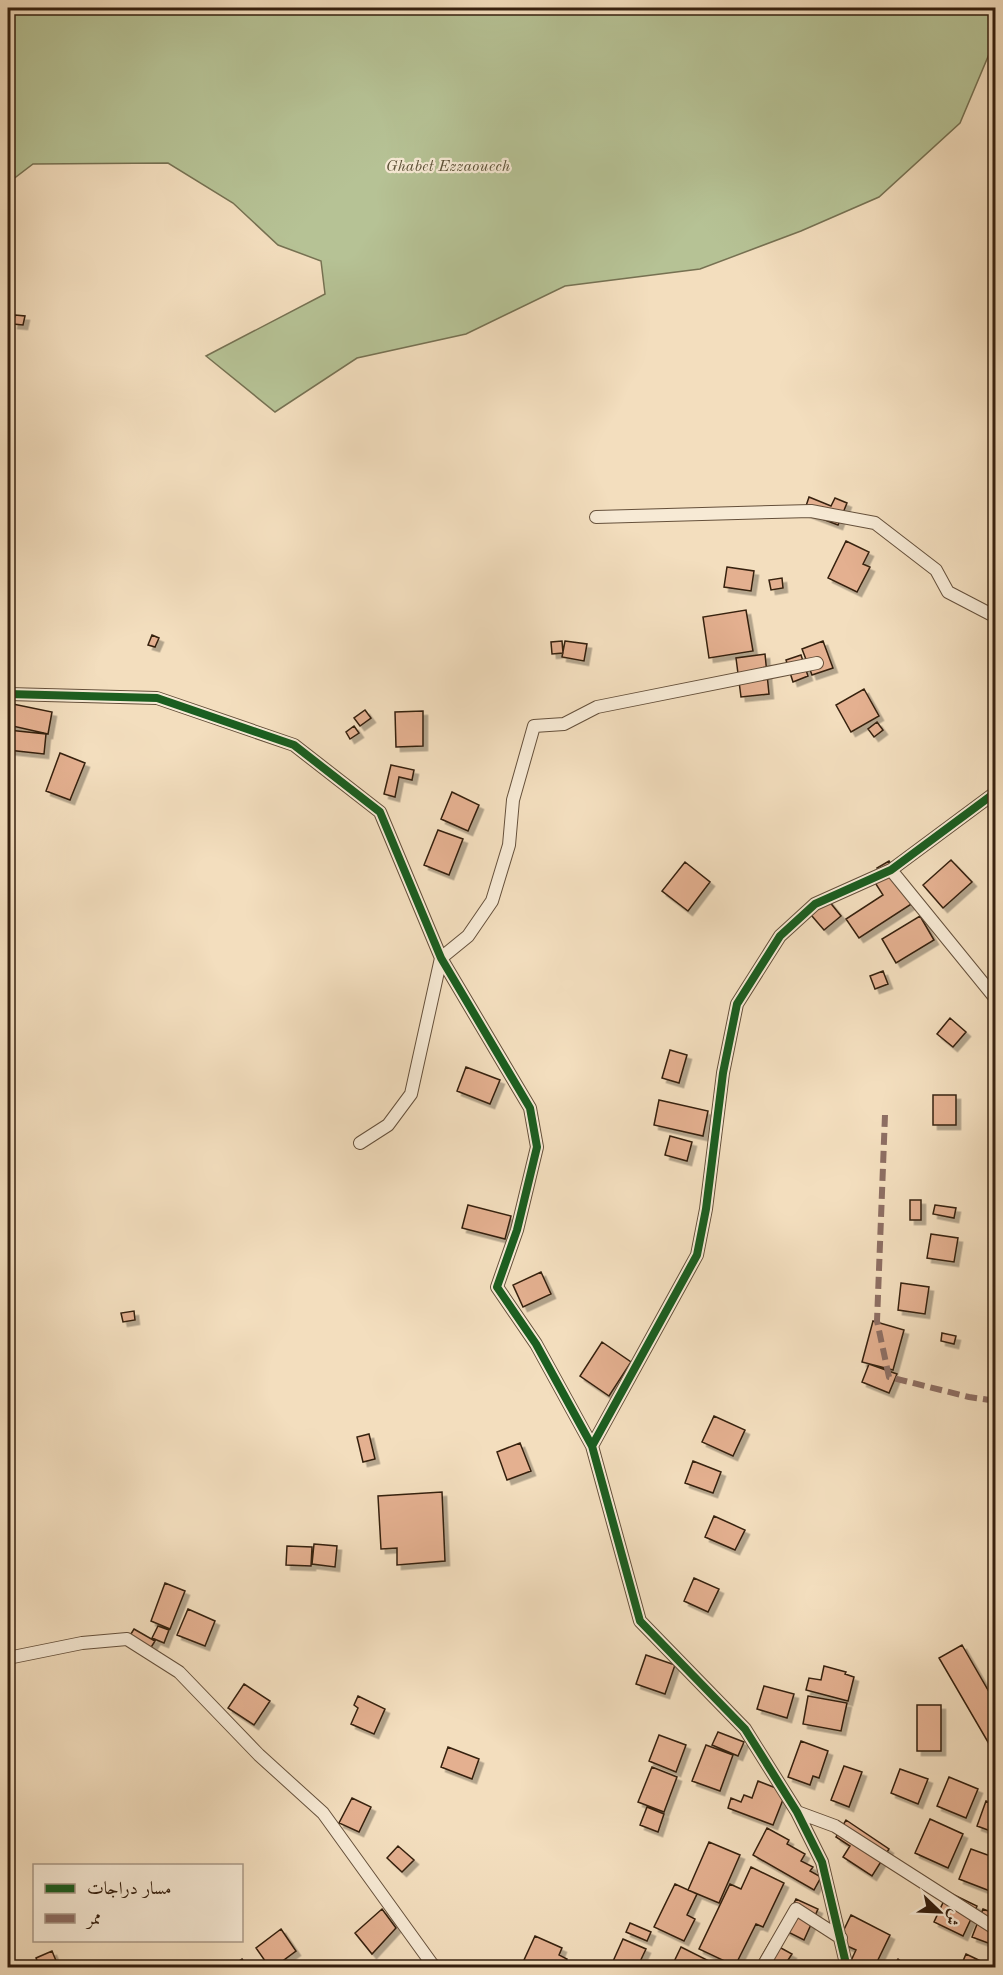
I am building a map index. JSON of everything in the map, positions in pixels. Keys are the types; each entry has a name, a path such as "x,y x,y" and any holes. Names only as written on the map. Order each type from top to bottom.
{"street":[{"path":"596,517 811,511 875,523 936,570 948,592 996,617"},
{"path":"360,1143 388,1125 411,1094 441,958 468,936 492,901 509,845 513,800 534,726 564,724 597,707 817,663"},
{"path":"8,694 156,698 294,745 380,812 441,958 530,1108 537,1147 518,1230 497,1287 536,1344 592,1446 640,1621 745,1729 797,1812 822,1863 847,1968"},
{"path":"592,1446 697,1255 723,1073 737,1004 780,936 815,904 891,870 996,792"},
{"path":"891,870 996,999"},
{"path":"8,1658 82,1643 127,1640 179,1672 259,1755 323,1813 437,1968"},
{"path":"797,1812 835,1826 996,1929"},
{"path":"762,1968 796,1909 841,1938"}],"green space":[{"name":"Ghabet Ezzaouech","path":"8,8 995,8 995,40 960,123 879,197 801,231 700,269 565,286 466,334 357,358 275,412 206,356 325,294 321,261 278,245 233,203 168,163 33,164 8,183"}],"building":[{"path":"15,315 25,316 23,325 13,324"},
{"path":"809,497 831,506 835,498 847,503 838,525 804,512"},
{"path":"846,541 869,552 863,564 870,567 857,592 828,578"},
{"path":"727,567 754,571 751,591 724,587"},
{"path":"782,578 783,588 771,590 769,580"},
{"path":"746,610 753,651 709,658 703,617"},
{"path":"152,635 159,638 155,647 148,645"},
{"path":"562,641 563,653 552,654 551,642"},
{"path":"565,641 587,644 584,661 562,657"},
{"path":"823,641 833,668 812,675 802,649"},
{"path":"765,654 769,694 741,697 736,658"},
{"path":"801,655 808,676 793,682 786,660"},
{"path":"864,689 879,716 851,732 836,705"},
{"path":"8,703 52,712 48,734 8,725"},
{"path":"365,710 371,718 360,726 354,718"},
{"path":"423,711 423,746 396,747 395,712"},
{"path":"877,722 883,730 874,737 868,729"},
{"path":"354,726 359,733 350,739 346,732"},
{"path":"8,730 46,734 44,754 8,750"},
{"path":"60,753 85,763 70,800 46,791"},
{"path":"391,765 414,770 412,780 399,777 395,797 384,794"},
{"path":"452,792 479,805 468,831 441,819"},
{"path":"438,830 463,839 449,875 424,865"},
{"path":"951,860 972,882 943,908 923,885"},
{"path":"889,861 916,901 859,938 846,919 883,895 874,881 882,876 877,868"},
{"path":"685,862 710,882 688,911 662,891"},
{"path":"824,895 841,916 824,930 806,909"},
{"path":"920,916 934,940 896,963 882,939"},
{"path":"883,971 888,984 875,989 870,976"},
{"path":"950,1018 966,1032 953,1047 937,1034"},
{"path":"670,1050 687,1055 679,1083 662,1078"},
{"path":"466,1067 500,1080 490,1104 457,1091"},
{"path":"933,1095 956,1095 956,1125 933,1125"},
{"path":"659,1100 708,1111 703,1136 654,1125"},
{"path":"670,1136 692,1142 687,1161 665,1155"},
{"path":"910,1200 921,1200 921,1220 910,1220"},
{"path":"468,1205 511,1216 505,1239 462,1228"},
{"path":"935,1205 956,1208 954,1218 933,1214"},
{"path":"931,1234 958,1238 954,1262 927,1258"},
{"path":"541,1272 551,1294 523,1307 513,1285"},
{"path":"901,1283 929,1287 925,1314 898,1310"},
{"path":"134,1311 135,1320 123,1322 121,1313"},
{"path":"873,1321 904,1330 893,1370 862,1362"},
{"path":"942,1333 956,1336 954,1344 941,1341"},
{"path":"602,1342 631,1362 609,1396 580,1376"},
{"path":"869,1364 897,1374 889,1393 862,1382"},
{"path":"714,1416 745,1430 733,1456 702,1442"},
{"path":"369,1434 375,1459 363,1462 357,1437"},
{"path":"520,1443 531,1471 507,1480 497,1452"},
{"path":"693,1461 721,1472 713,1493 685,1483"},
{"path":"442,1492 445,1561 397,1565 397,1548 381,1549 378,1496"},
{"path":"714,1516 745,1530 735,1550 705,1537"},
{"path":"314,1544 337,1546 335,1567 312,1564"},
{"path":"287,1546 312,1547 311,1566 286,1565"},
{"path":"694,1578 719,1589 708,1612 684,1601"},
{"path":"165,1583 185,1591 170,1629 151,1621"},
{"path":"188,1609 215,1621 205,1646 177,1635"},
{"path":"158,1626 169,1630 164,1643 152,1638"},
{"path":"134,1629 155,1641 150,1649 129,1637"},
{"path":"962,1645 996,1704 996,1747 992,1749 939,1658"},
{"path":"646,1655 675,1665 665,1694 636,1684"},
{"path":"824,1666 846,1672 845,1674 854,1677 848,1701 806,1690 809,1678 821,1680"},
{"path":"244,1684 270,1701 254,1725 228,1708"},
{"path":"764,1686 794,1694 787,1718 757,1709"},
{"path":"358,1696 385,1709 374,1734 351,1724 358,1708 354,1705"},
{"path":"808,1696 847,1703 841,1731 803,1724"},
{"path":"917,1705 941,1705 941,1751 917,1751"},
{"path":"718,1732 744,1742 738,1756 712,1745"},
{"path":"659,1735 686,1745 676,1772 649,1761"},
{"path":"801,1741 828,1751 819,1778 813,1776 810,1785 788,1777"},
{"path":"706,1745 733,1755 720,1791 692,1781"},
{"path":"448,1747 479,1759 472,1779 441,1767"},
{"path":"844,1766 862,1772 849,1807 831,1800"},
{"path":"652,1767 677,1777 664,1812 638,1802"},
{"path":"900,1769 928,1779 918,1804 891,1793"},
{"path":"949,1777 978,1789 966,1818 937,1806"},
{"path":"758,1781 786,1792 773,1825 728,1808 731,1798 741,1802 744,1795 752,1798"},
{"path":"352,1798 371,1807 359,1832 339,1823"},
{"path":"986,1801 996,1805 996,1833 977,1826"},
{"path":"647,1807 664,1814 658,1832 640,1825"},
{"path":"930,1819 963,1834 948,1868 915,1853"},
{"path":"846,1820 889,1849 872,1876 843,1857 850,1846 836,1837"},
{"path":"767,1828 789,1840 787,1844 805,1854 801,1861 813,1867 810,1871 821,1877 814,1890 753,1855"},
{"path":"709,1842 740,1855 719,1903 688,1890"},
{"path":"398,1846 414,1860 402,1872 387,1858"},
{"path":"971,1849 996,1858 996,1877 990,1891 959,1879"},
{"path":"751,1867 784,1883 763,1927 756,1924 735,1966 699,1949 730,1884 741,1889"},
{"path":"675,1884 697,1894 687,1915 695,1919 684,1941 654,1927"},
{"path":"948,1892 977,1906 963,1936 934,1922"},
{"path":"796,1899 818,1909 804,1940 782,1929"},
{"path":"382,1909 396,1928 372,1954 355,1933"},
{"path":"983,1909 996,1914 996,1946 972,1937"},
{"path":"851,1915 890,1935 874,1968 854,1968 849,1965 856,1950 838,1942"},
{"path":"630,1923 651,1932 647,1941 626,1932"},
{"path":"281,1929 296,1951 270,1968 256,1948"},
{"path":"535,1936 562,1948 559,1955 567,1959 563,1966 555,1962 552,1968 540,1968 524,1960"},
{"path":"623,1939 646,1949 637,1968 610,1968"},
{"path":"770,1942 792,1954 788,1960 801,1968 755,1968"},
{"path":"681,1947 711,1962 708,1968 671,1968"},
{"path":"52,1951 59,1968 40,1968 36,1958"},
{"path":"966,1954 989,1965 988,1968 960,1968"},
{"path":"242,1959 248,1968 229,1968"},
{"path":"898,1959 909,1968 892,1968"}],"marked path":[{"path":"885,1115 877,1321 889,1377 969,1397 996,1401"}],"cycle path":[{"path":"8,694 157,698 294,745 380,812 441,958 530,1108 537,1147 517,1230 497,1287 536,1344 592,1446 640,1621 745,1729 797,1812 822,1862 847,1968"},
{"path":"592,1446 697,1255 706,1209 723,1073 737,1004 780,936 815,904 891,870 996,792"}]}
